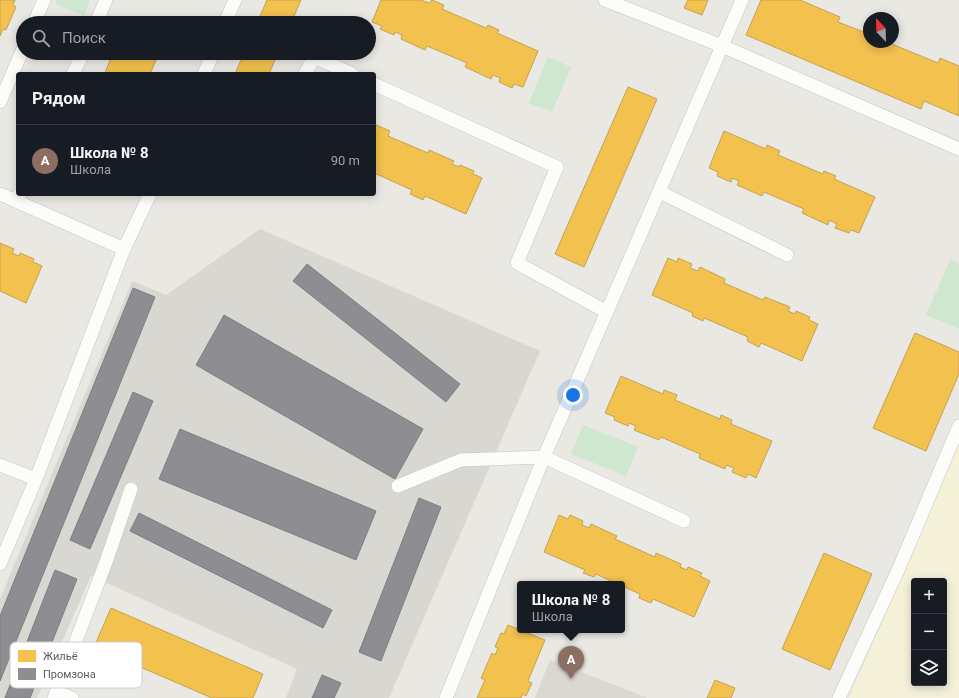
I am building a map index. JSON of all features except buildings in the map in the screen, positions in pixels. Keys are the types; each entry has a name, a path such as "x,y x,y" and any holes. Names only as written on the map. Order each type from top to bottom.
{"lane":[{"path":"37,16 44,0"},
{"path":"99,16 106,0"},
{"path":"228,16 235,0"},
{"path":"605,0 722,46 959,149"},
{"path":"446,698 544,457 742,0"},
{"path":"0,102 18,60"},
{"path":"74,72 79,60"},
{"path":"205,72 209,60"},
{"path":"306,72 312,60"},
{"path":"321,60 348,72"},
{"path":"376,85 557,167 517,264 607,312"},
{"path":"660,192 787,255"},
{"path":"0,194 18,197 124,249"},
{"path":"0,564 36,479 124,249 149,196"},
{"path":"839,698 900,568 959,426"},
{"path":"398,486 461,460 544,457 684,521"},
{"path":"0,465 36,479"},
{"path":"76,642 106,562 131,489"},
{"path":"56,695 72,698"}],"shaded area":[{"path":"260,229 540,351 389,698 286,698 297,669 91,576 62,642 10,642 10,688 41,688 37,698 0,698 0,599 132,281 166,295"},
{"path":"959,444 959,698 849,698"},
{"path":"550,660 648,698 535,698"}],"green space":[{"path":"57,0 90,0 84,16 55,4"},
{"path":"548,57 571,67 552,112 529,103"},
{"path":"950,260 959,264 959,329 926,315"},
{"path":"583,425 638,447 626,476 571,454"}],"place":[{"name":"Школа № 8","path":"571,679"}]}
